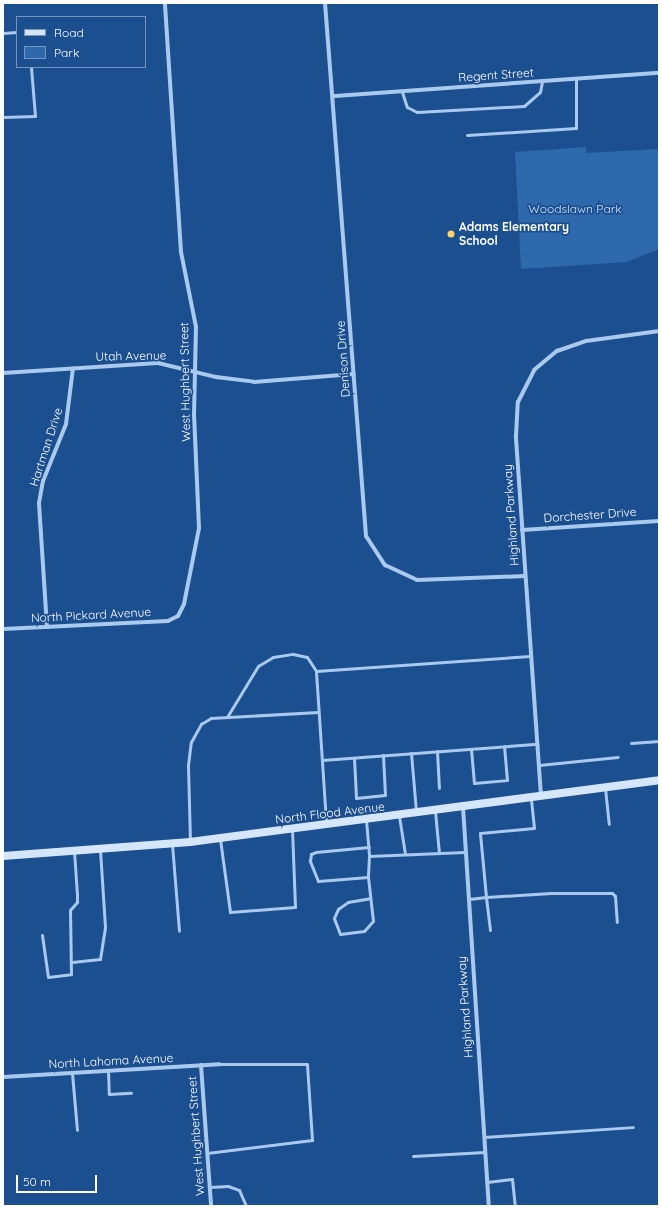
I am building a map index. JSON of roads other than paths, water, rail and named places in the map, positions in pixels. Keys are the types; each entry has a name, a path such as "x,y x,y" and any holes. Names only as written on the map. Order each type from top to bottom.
{"street":[{"name":"West Hughbert Street","path":"165,3 181,252 196,327 199,528 184,604 178,616"},
{"name":"Denison Drive","path":"325,3 335,96 364,525 376,556 393,571 417,580 525,576"},
{"name":"Regent Street","path":"335,96 659,73"},
{"name":"Highland Parkway","path":"541,797 530,656 516,413 522,390 534,370 568,346 659,331"},
{"name":"Utah Avenue","path":"3,374 158,363 254,382 354,374"},
{"name":"Hartman Drive","path":"47,627 39,503 43,481 66,424 73,368"},
{"name":"Dorchester Drive","path":"522,530 659,521"},
{"name":"North Pickard Avenue","path":"3,629 168,621 178,616"},
{"name":"North Flood Avenue","path":"3,856 172,844 220,839 326,826 659,780"},
{"name":"Highland Parkway","path":"463,807 488,1206"},
{"name":"North Lahoma Avenue","path":"3,1077 220,1064"},
{"name":"West Hughbert Street","path":"201,1065 211,1206"}],"lane":[{"path":"3,33 16,32"},
{"path":"3,117 35,116 31,68"},
{"path":"467,136 576,128 576,79"},
{"path":"402,92 407,107 418,112 524,106 540,92 542,82"},
{"path":"227,717 258,666 273,657 293,654 307,657 316,671 326,826"},
{"path":"316,671 530,656"},
{"path":"190,842 186,789 191,742 201,724 211,718 318,712"},
{"path":"631,743 659,741"},
{"path":"322,760 537,744"},
{"path":"471,749 474,783 507,780 504,746"},
{"path":"437,752 439,788"},
{"path":"412,753 417,813"},
{"path":"354,758 356,798 385,795 383,755"},
{"path":"539,765 618,757"},
{"path":"605,788 609,824"},
{"path":"490,930 480,833 534,828 531,798"},
{"path":"435,811 439,853"},
{"path":"399,816 405,854"},
{"path":"366,820 369,846 368,878 373,921 370,928 340,934 334,918 338,909 348,902 370,898"},
{"path":"220,839 230,912 296,907 292,830"},
{"path":"172,844 179,931"},
{"path":"368,878 318,881 313,875 311,854 369,846"},
{"path":"72,962 100,959 105,927 100,849"},
{"path":"42,935 48,977 71,974 72,962 68,931 70,910 77,902 74,851"},
{"path":"369,856 465,852"},
{"path":"468,899 486,897 612,893 615,896 617,922"},
{"path":"207,1153 312,1140 307,1064 220,1064"},
{"path":"108,1071 110,1094 132,1093"},
{"path":"72,1073 76,1130"},
{"path":"484,1137 633,1127"},
{"path":"413,1156 485,1152"},
{"path":"487,1182 512,1179 515,1206"},
{"path":"210,1187 228,1186 239,1190 246,1206"}],"place":[{"name":"Adams Elementary School","path":"451,234"}],"park label":[{"name":"Woodslawn Park","path":"575,209"}]}
